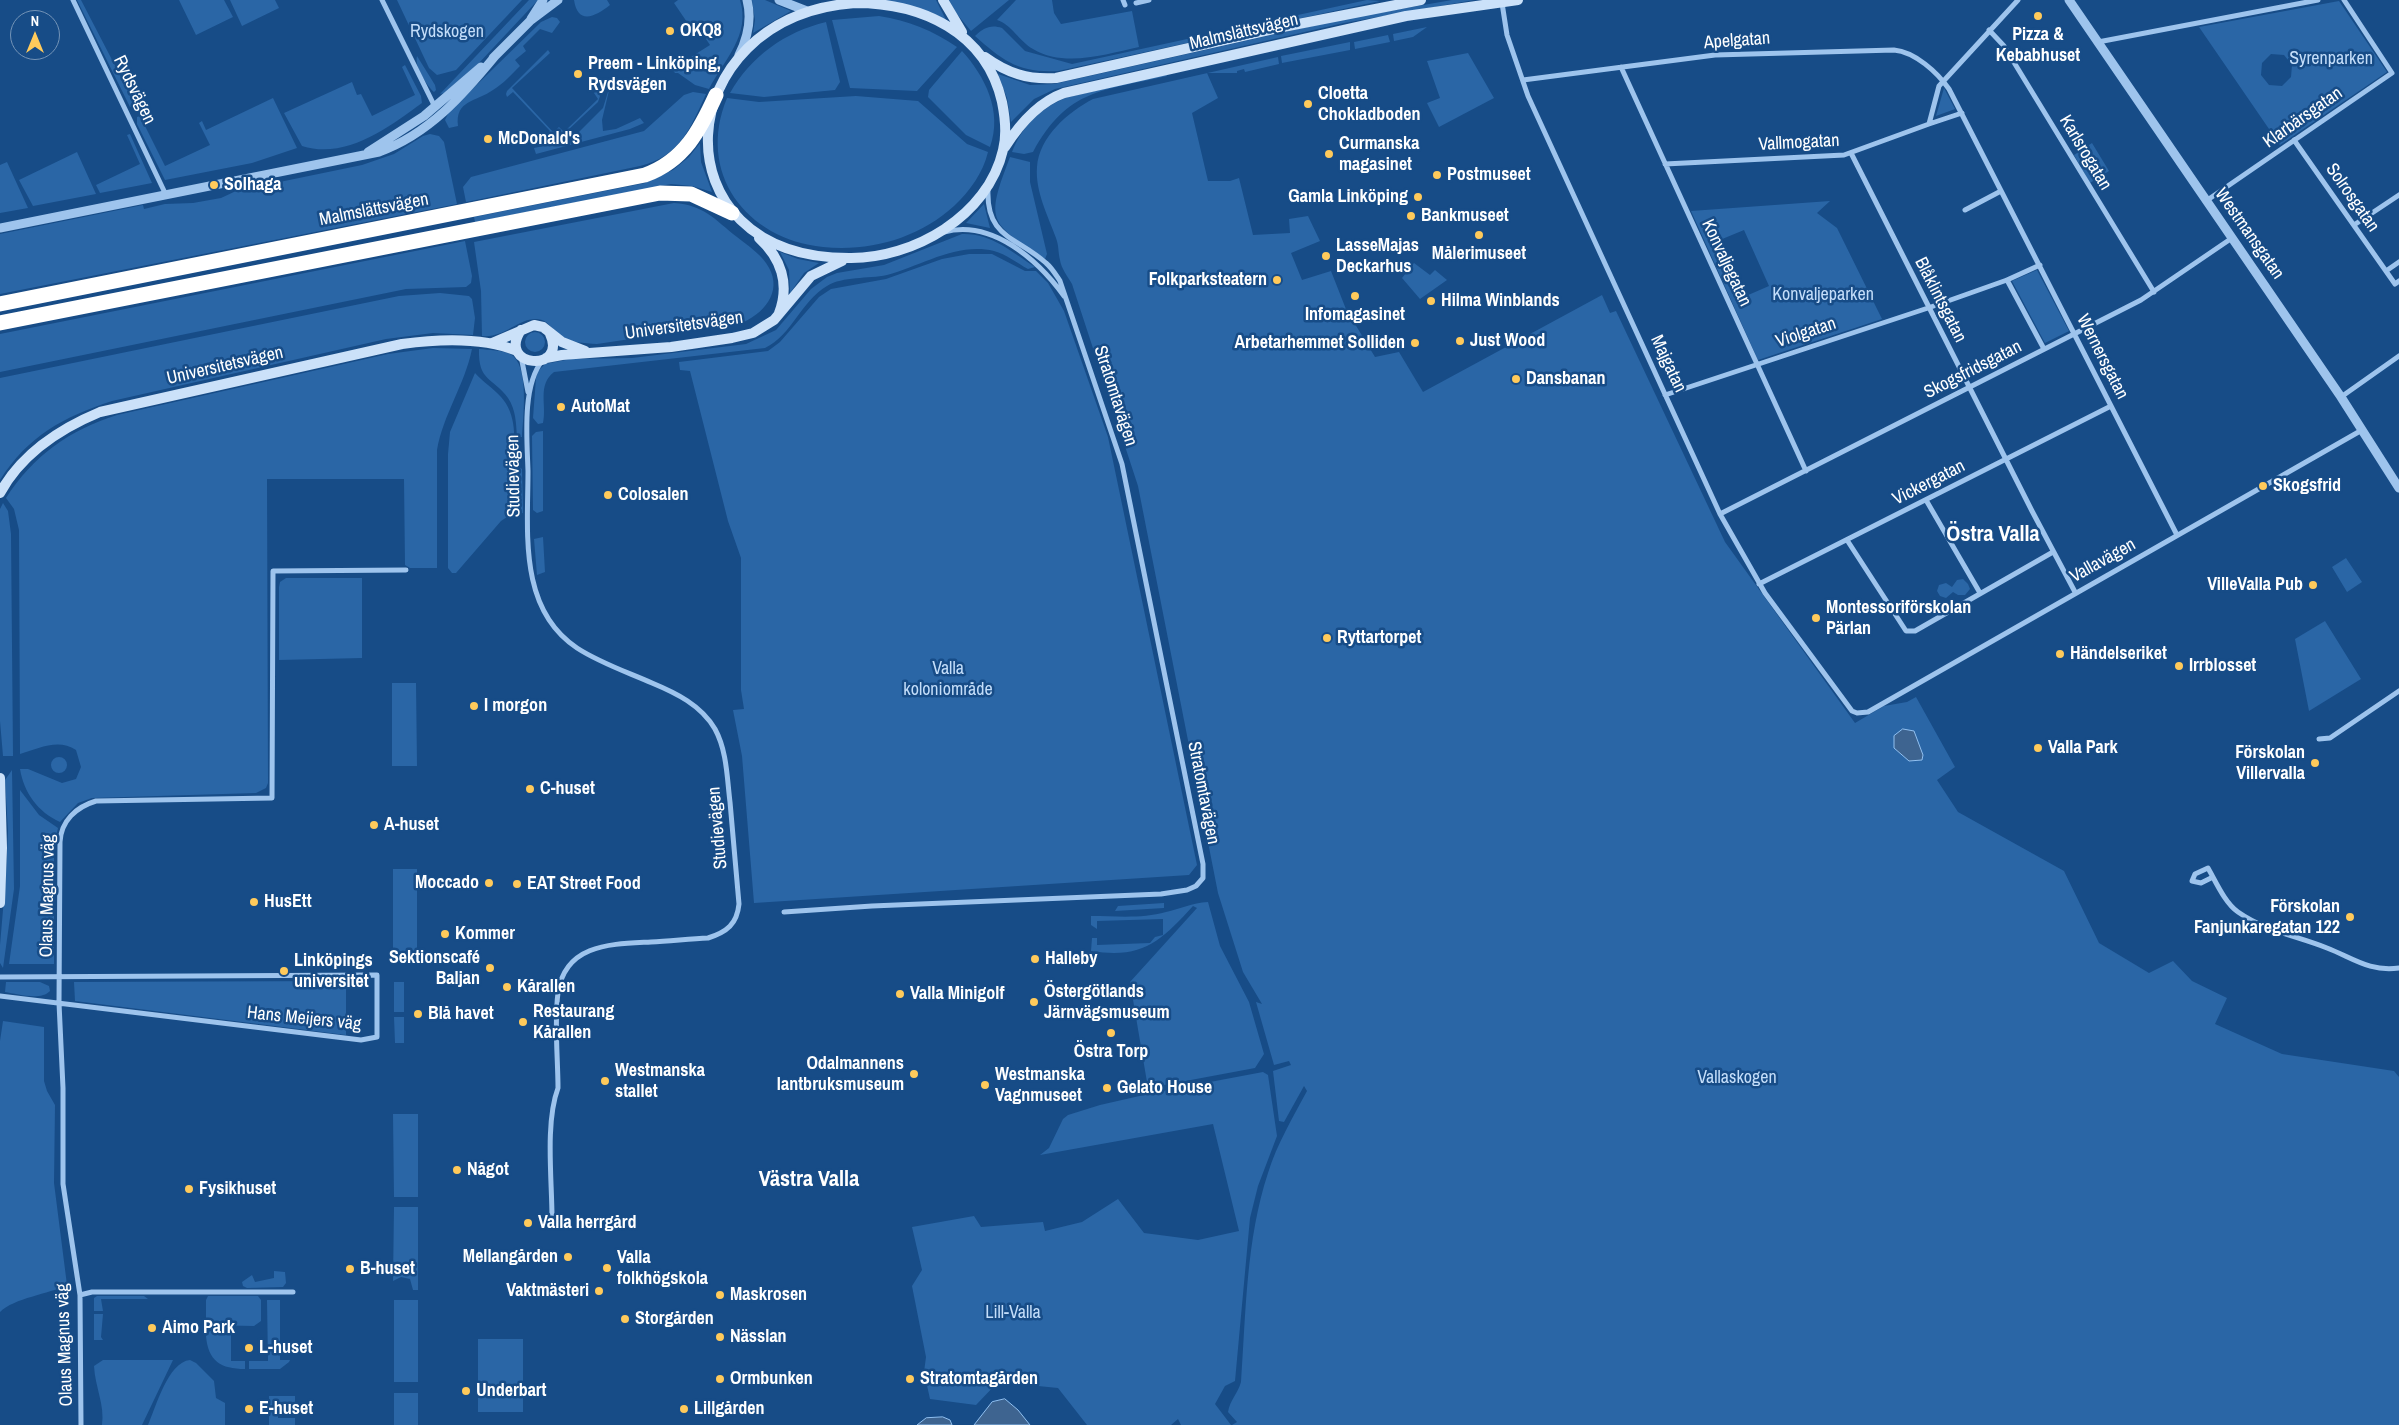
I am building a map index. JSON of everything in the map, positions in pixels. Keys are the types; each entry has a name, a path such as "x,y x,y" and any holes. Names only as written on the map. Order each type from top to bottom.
{"highway":[{"name":"Malmslättsvägen","path":"0,304 645,175 670,163 684,150 695,137 716,95"},
{"path":"0,323 660,193 691,194 732,213"}],"main road":[{"path":"749,229 791,249 822,256 848,258 872,256 901,250 934,235 960,217 990,181 1003,150 1004,123 999,91 992,73 980,53 955,23 943,0"},
{"name":"Malmslättsvägen","path":"980,53 1000,67 1020,76 1056,78 1278,28 1421,0"},
{"name":"Malmslättsvägen","path":"1003,150 1032,113 1053,98 1064,93 1406,16 1518,0"},
{"path":"778,316 784,287 782,271 768,248 732,213 716,182 709,151 709,122 716,95 737,58 768,32 808,11 860,2 889,6 922,14 942,23 970,43"},
{"name":"Universitetsvägen","path":"544,359 590,352 654,348 732,338 762,329 778,316 811,276 848,258"},
{"path":"529,325 539,325 550,334 553,347 544,359 533,362 519,353 516,340 521,330 529,325"},
{"name":"Universitetsvägen","path":"488,344 521,330"},
{"name":"Universitetsvägen","path":"550,334 562,342 590,352"},
{"name":"Universitetsvägen","path":"0,493 20,465 45,441 78,421 100,412 402,344 433,341 488,344 519,353"},
{"path":"0,778 2,848 0,902"}],"street":[{"name":"Rydsvägen","path":"73,0 166,195"},
{"path":"382,0 440,116"},
{"path":"530,21 543,0"},
{"path":"362,156 409,127 496,55 530,21 558,0"},
{"path":"737,58 748,30 749,9 747,0"},
{"path":"778,0 808,11"},
{"path":"1136,3 1149,0"},
{"path":"1929,124 1939,86 1943,80 2018,0"},
{"name":"Westmansgatan","path":"2069,0 2341,397 2399,488"},
{"path":"2098,42 2318,0"},
{"name":"Klarbärsgatan","path":"2206,201 2392,73 2344,0"},
{"name":"Majgatan","path":"1502,1 1507,35 1528,96 1720,514 1759,584 1847,708 1857,713"},
{"name":"Karlsrogatan","path":"1989,30 2004,46 2154,292"},
{"name":"Apelgatan","path":"1524,80 1715,55 1894,50 1910,54 1943,80"},
{"path":"0,228 362,156 392,148 440,116 465,92 496,55"},
{"name":"Konvaljegatan","path":"1621,67 1806,471"},
{"name":"Wernersgatan","path":"1943,80 1962,113 2177,535"},
{"name":"Vallmogatan","path":"1665,164 1851,153 1962,113"},
{"name":"Solrosgatan","path":"2294,140 2395,284 2399,281"},
{"name":"Blåklintsgatan","path":"1851,153 1928,308 2075,592"},
{"name":"Stratomtavägen","path":"784,912 872,906 1161,894 1187,890 1201,882 1203,870 1199,845 1122,464 1060,281 1045,262 1015,243 996,227 988,206 990,181"},
{"path":"1965,210 2001,191"},
{"path":"2354,225 2399,195"},
{"name":"Stratomtavägen","path":"934,235 962,229 983,232 998,237 1040,268 1068,302"},
{"name":"Skogsfridsgatan","path":"1720,514 1970,388 2154,292 2232,238"},
{"path":"2386,271 2399,262"},
{"name":"Violgatan","path":"1665,395 1928,308 2007,280 2040,265"},
{"path":"2007,280 2044,350"},
{"name":"Studievägen","path":"519,353 529,398"},
{"path":"2341,397 2399,356"},
{"name":"Studievägen","path":"544,359 534,374 529,398 530,565 538,600 555,628 576,647 603,662 679,696 699,710 714,728 726,762 739,904 735,921 730,927 718,934 708,938 613,944 595,947 579,956 565,974 558,993 558,1088 553,1102 552,1119 552,1218"},
{"name":"Vickergatan","path":"1759,584 2111,406"},
{"name":"Vallavägen","path":"1857,713 1868,712 2075,592 2362,430"},
{"path":"1926,500 1980,593"},
{"path":"1847,540 1906,631 1915,630 2053,552"},
{"name":"Olaus Magnus väg","path":"81,1425 80,1295 63,1184 63,1088 59,1003 60,836 63,827 74,812 82,806 96,801 272,798 273,571 406,570"},
{"path":"2319,739 2330,738 2399,691"},
{"path":"2213,877 2232,907 2265,927 2328,948 2349,960 2379,969 2399,968"},
{"name":"Hans Meijers väg","path":"0,977 377,975 377,1037 361,1040 0,996"},
{"path":"80,1295 92,1292 293,1292"}],"green space":[{"path":"77,0 81,0 137,108 130,107"},
{"path":"179,0 224,0 233,17 196,35"},
{"path":"230,0 275,0 279,8 242,26"},
{"name":"Rydskogen","path":"397,0 522,0 456,70 437,75 429,68"},
{"path":"529,0 538,0 479,63 444,93 440,94"},
{"path":"574,0 607,0 610,5 599,13 583,16 576,8"},
{"path":"678,0 740,0 742,25 739,36 709,89 695,85 678,73 675,73 672,69 710,45 706,39 710,35 697,23 691,28 674,3"},
{"path":"752,0 765,0 791,11 753,33 755,20"},
{"path":"879,0 936,0 946,20 931,12"},
{"path":"949,0 1009,0 971,31 956,13"},
{"path":"1016,0 1052,0 1054,13 1061,24 1132,11 1139,47 1086,58 1058,58 1045,55 1028,46 1007,26 997,20"},
{"path":"1367,0 1380,1 1058,71 1033,70 1012,64 975,36 987,27 1002,28 1025,51 1072,64"},
{"path":"1452,0 1474,0 1344,23 1055,89 1034,99 1011,122 1007,98 998,74 1030,85 1054,84 1343,19"},
{"name":"Syrenparken","path":"2339,1 2387,72 2280,145 2199,27","holes":["2271,54 2284,55 2292,65 2291,77 2282,86 2269,85 2261,75 2262,63"]},
{"path":"879,16 920,27 957,47 917,91 850,88 832,20"},
{"path":"552,17 557,18 560,22 552,33 540,29 523,46 526,51 515,60 520,66 497,88 463,106 458,117 458,126 449,128 445,120 449,112 541,22"},
{"path":"826,22 840,82 835,90 764,97 730,93 748,68 770,47 797,32"},
{"path":"1427,27 1413,37 1394,41 1393,34"},
{"path":"1388,35 1390,42 1355,49 1354,42"},
{"path":"1350,42 1350,50 1282,63 1281,56"},
{"path":"548,50 550,53 512,88 553,132 559,127 564,132 598,99 594,93 604,84 598,102 567,131 559,135 545,136 550,131 513,92 507,97 506,94"},
{"path":"962,51 984,83 993,108 993,134 990,147 966,135 928,97 929,90"},
{"path":"1468,53 1494,98 1439,127 1427,103 1440,98 1427,61"},
{"path":"417,56 435,85 436,90 434,92 419,70"},
{"path":"1278,57 1279,64 1245,72 1244,69 1237,71 1237,73 1208,73"},
{"path":"405,65 421,96 422,103 381,131 351,145 335,149 318,149 302,146 284,113 352,82 357,95 361,94 372,116 415,95 402,67"},
{"name":"Vallaskogen","path":"1207,73 1218,98 1192,113 1208,181 1230,181 1239,178 1253,235 1290,233 1289,219 1308,216 1320,241 1291,253 1302,280 1331,271 1351,322 1355,324 1375,357 1399,352 1423,392 1602,295 1610,313 1616,311 1725,542 1855,723 1884,706 1907,702 1916,697 1955,767 1937,780 1958,812 2064,871 2099,943 2149,973 2173,961 2192,981 2227,998 2215,1024 2282,1054 2394,1071 2399,1077 2399,1425 1232,1425 1237,1422 1228,1412 1241,1382 1248,1276 1255,1224 1268,1173 1276,1152 1307,1091 1304,1086 1284,1122 1279,1121 1273,1071 1291,1065 1289,1061 1274,1065 1256,1002 1262,1004 1243,972 1218,893 1138,486 1072,284 1061,263 1057,241 1043,203 1037,176 1039,156 1049,136 1065,118 1083,104 1093,99"},
{"path":"1166,74 1167,76 1124,85 1089,96 1074,104 1060,115 1046,131 1033,152 1024,154 1012,152 1021,134 1033,119 1056,102 1065,98"},
{"path":"611,82 602,120 603,131 616,129 640,118 644,123 630,129 536,154 534,148 571,140 603,108"},
{"path":"1944,88 1955,109 1936,116"},
{"path":"693,92 706,94 689,130 674,148 654,161 640,166 466,202 463,187 471,177 644,131 684,95"},
{"path":"856,96 918,101 967,144 988,152 975,181 954,206 925,227 876,245 841,248 823,247 795,241 771,231 751,216 734,198 723,176 718,152 719,126 727,98 759,102"},
{"path":"273,98 297,148 252,163 165,180 137,124 137,117 140,116 165,166 210,145 199,123 202,121 206,130"},
{"path":"130,134 152,183 100,193 96,185 140,164 127,135"},
{"path":"430,134 439,136 444,142 457,204 0,294 0,234 143,205 144,209 165,204 193,203 221,198 236,191 362,165 394,154 423,136"},
{"path":"700,143 701,162 712,192 692,186 671,184 475,222 474,217 645,183 673,170 689,157"},
{"path":"2092,143 2109,171 2090,183 2074,155"},
{"path":"77,152 96,194 33,206 19,180"},
{"path":"1010,157 1030,162 1030,182 1047,254 1045,259 1012,237 997,218 995,208 997,195"},
{"path":"7,162 28,208 0,213 0,165"},
{"name":"Konvaljeparken","path":"1830,201 1817,213 1837,228 1882,319 1758,360 1691,211","holes":["1744,230 1769,286 1739,299 1715,242"]},
{"path":"674,203 684,204 708,214 753,249 766,263 771,272 773,290 766,305 760,312 744,322 597,344 568,340 559,335 547,323 537,319 524,322 498,334 482,336 481,291 474,242"},
{"path":"984,204 990,228 966,223"},
{"path":"962,234 982,237 1001,244 1035,267 1028,269 1007,256 994,251 966,250 939,256 887,275 848,279 833,283 818,292 790,327 765,348 554,372 549,377 544,389 543,423 538,424 533,418 536,378 538,371 545,364 571,359 632,358 746,344 776,330 811,289 827,277 837,273 884,265"},
{"path":"465,241 472,276 471,283 466,287 406,289 0,372 0,334"},
{"path":"780,252 798,259 819,263 804,273 790,293 789,270"},
{"name":"Valla koloniområde","path":"969,254 992,254 1025,271 1036,271 1048,283 1064,311 1108,437 1197,865 1189,875 754,903 742,756 733,710 744,709 741,690 741,558 728,521 690,371 680,370 679,362 768,351 780,342 819,297 831,289 886,279 942,259"},
{"path":"1414,263 1430,275 1435,270 1447,280 1420,299 1402,278"},
{"path":"2037,270 2069,331 2045,343 2012,281"},
{"path":"440,293 469,296 472,299 475,318 473,335 433,333 386,339 112,401 62,421 48,430 22,451 0,480 0,378 399,296"},
{"path":"531,332 539,332 545,338 545,346 539,352 531,352 525,346 525,338"},
{"path":"433,348 472,349 469,362 444,424 437,450 437,568 410,568 405,565 404,479 267,479 268,783 266,788 256,793 92,798 78,803 60,822 45,813 29,794 20,769 28,769 62,783 76,779 81,767 76,750 62,745 48,746 20,754 19,530 14,509 6,498 28,469 40,457 68,437 83,428 117,415 388,354"},
{"path":"479,349 507,353 516,360 523,380 524,392 522,437 517,437 516,422 511,403 502,391 487,378 481,368"},
{"path":"475,373 501,397 510,411 514,428 514,445 510,461 522,469 523,513 507,517 501,521 456,573 452,573 448,568 448,454 450,432"},
{"path":"543,431 543,511 537,513 533,510 532,436 536,432"},
{"path":"3,503 8,511 11,534 13,756 3,756 0,721 0,509"},
{"path":"543,537 545,572 537,575 534,539"},
{"path":"2346,558 2362,582 2347,592 2332,567"},
{"path":"286,578 362,578 362,658 279,660 279,587 280,582"},
{"path":"1963,579 1970,589 1965,595 1958,595 1953,592 1946,598 1940,596 1937,591 1939,585 1946,583 1952,587 1957,580"},
{"path":"2325,621 2361,679 2309,711 2295,639"},
{"path":"392,683 416,683 417,766 392,766"},
{"path":"59,757 65,759 67,765 65,771 59,773 53,771 51,765 53,759"},
{"path":"12,770 14,889 3,968 0,963 0,945 8,831 5,780"},
{"path":"20,790 39,815 58,828 54,845 54,964 9,964 20,886"},
{"path":"393,869 417,869 417,952 393,952"},
{"path":"1208,902 1220,946 1249,1002 1264,1054 1255,1068 1148,1088 1130,982 1197,908 1193,906 1160,938 1149,945 1137,950 1124,952 1091,951 1092,938 1097,938 1097,945 1150,943 1155,937 1163,935 1163,919 1097,921 1097,929 1091,925 1091,916 1148,916"},
{"path":"1164,903 1164,908 1115,911 1118,906"},
{"path":"346,981 346,1035 75,1001 74,982"},
{"path":"6,982 40,982 49,986 50,991 41,996 5,992"},
{"path":"394,982 404,982 404,1012 394,1012"},
{"path":"394,1017 404,1017 404,1043 395,1043"},
{"path":"3,1021 44,1027 44,1081 55,1105 54,1183 67,1285 14,1303 0,1312 0,1041"},
{"name":"Lill-Valla","path":"1263,1072 1268,1075 1277,1136 1258,1186 1250,1218 1235,1381 1225,1386 1215,1404 1231,1425 1181,1425 1178,1419 1171,1425 1087,1425 1058,1388 998,1382 976,1405 930,1399 924,1372 926,1357 912,1286 922,1270 912,1227 974,1216 981,1227 1043,1222 1045,1231 1082,1222 1118,1199 1144,1233 1198,1240 1239,1231 1213,1124 1040,1155 1049,1148 1063,1119 1068,1115 1100,1105 1157,1092"},
{"path":"393,1114 418,1114 418,1197 394,1197"},
{"path":"394,1207 418,1207 418,1290 413,1290 410,1279 401,1277 393,1281"},
{"path":"274,1271 285,1272 286,1283 283,1287 247,1288 243,1286 242,1282 252,1275 255,1282 274,1278"},
{"path":"97,1296 144,1296 148,1299 101,1299 103,1311 94,1311 94,1298"},
{"path":"208,1296 258,1296 261,1300 261,1321 254,1326 206,1325 206,1300"},
{"path":"267,1300 280,1300 280,1360 290,1360 280,1369 249,1369 249,1361 268,1361"},
{"path":"394,1300 418,1300 418,1382 394,1382"},
{"path":"94,1314 103,1314 101,1337 103,1340 94,1340"},
{"path":"210,1331 231,1331 231,1361 245,1361 245,1369 229,1367 217,1362 207,1345 206,1336"},
{"path":"478,1339 523,1339 523,1412 478,1412"},
{"path":"103,1360 173,1360 142,1425 102,1425 102,1410 94,1366"},
{"path":"190,1360 196,1363 214,1381 216,1398 225,1403 225,1425 148,1425 169,1377 175,1368"},
{"path":"394,1393 418,1393 418,1425 394,1425"},
{"path":"269,1396 295,1396 295,1403 278,1406 278,1418 295,1418 295,1425 269,1425"}],"shaded area":[{"path":"1903,729 1914,731 1923,755 1922,760 1909,761 1894,748 1894,736"},
{"path":"1005,1399 1018,1410 1030,1425 974,1425 992,1402"},
{"path":"943,1417 950,1420 952,1425 917,1425 926,1418"}],"place":[{"name":"Pizza & Kebabhuset","path":"2038,16"},
{"name":"OKQ8","path":"670,31"},
{"name":"Preem - Linköping, Rydsvägen","path":"578,74"},
{"name":"Cloetta Chokladboden","path":"1308,104"},
{"name":"McDonald's","path":"488,139"},
{"name":"Curmanska magasinet","path":"1329,154"},
{"name":"Postmuseet","path":"1437,175"},
{"name":"Solhaga","path":"214,185"},
{"name":"Gamla Linköping","path":"1418,197"},
{"name":"Bankmuseet","path":"1411,216"},
{"name":"Målerimuseet","path":"1479,235"},
{"name":"LasseMajas Deckarhus","path":"1326,256"},
{"name":"Folkparksteatern","path":"1277,280"},
{"name":"Infomagasinet","path":"1355,296"},
{"name":"Hilma Winblands","path":"1431,301"},
{"name":"Just Wood","path":"1460,341"},
{"name":"Arbetarhemmet Solliden","path":"1415,343"},
{"name":"Dansbanan","path":"1516,379"},
{"name":"AutoMat","path":"561,407"},
{"name":"Skogsfrid","path":"2263,486"},
{"name":"Colosalen","path":"608,495"},
{"name":"VilleValla Pub","path":"2313,585"},
{"name":"Montessoriförskolan Pärlan","path":"1816,618"},
{"name":"Ryttartorpet","path":"1327,638"},
{"name":"Händelseriket","path":"2060,654"},
{"name":"Irrblosset","path":"2179,666"},
{"name":"I morgon","path":"474,706"},
{"name":"Valla Park","path":"2038,748"},
{"name":"Förskolan Villervalla","path":"2315,763"},
{"name":"C-huset","path":"530,789"},
{"name":"A-huset","path":"374,825"},
{"name":"Moccado","path":"489,883"},
{"name":"EAT Street Food","path":"517,884"},
{"name":"HusEtt","path":"254,902"},
{"name":"Förskolan Fanjunkaregatan 122","path":"2350,917"},
{"name":"Kommer","path":"445,934"},
{"name":"Halleby","path":"1035,959"},
{"name":"Sektionscafé Baljan","path":"490,968"},
{"name":"Linköpings universitet","path":"284,971"},
{"name":"Kårallen","path":"507,987"},
{"name":"Valla Minigolf","path":"900,994"},
{"name":"Östergötlands Järnvägsmuseum","path":"1034,1002"},
{"name":"Blå havet","path":"418,1014"},
{"name":"Restaurang Kårallen","path":"523,1022"},
{"name":"Östra Torp","path":"1111,1033"},
{"name":"Odalmannens lantbruksmuseum","path":"914,1074"},
{"name":"Westmanska stallet","path":"605,1081"},
{"name":"Westmanska Vagnmuseet","path":"985,1085"},
{"name":"Gelato House","path":"1107,1088"},
{"name":"Något","path":"457,1170"},
{"name":"Fysikhuset","path":"189,1189"},
{"name":"Valla herrgård","path":"528,1223"},
{"name":"Mellangården","path":"568,1257"},
{"name":"Valla folkhögskola","path":"607,1268"},
{"name":"B-huset","path":"350,1269"},
{"name":"Vaktmästeri","path":"599,1291"},
{"name":"Maskrosen","path":"720,1295"},
{"name":"Storgården","path":"625,1319"},
{"name":"Aimo Park","path":"152,1328"},
{"name":"Nässlan","path":"720,1337"},
{"name":"L-huset","path":"249,1348"},
{"name":"Ormbunken","path":"720,1379"},
{"name":"Stratomtagården","path":"910,1379"},
{"name":"Underbart","path":"466,1391"},
{"name":"E-huset","path":"249,1409"},
{"name":"Lillgården","path":"684,1409"}],"district":[{"name":"Östra Valla","path":"1993,535"},
{"name":"Västra Valla","path":"809,1180"}]}
